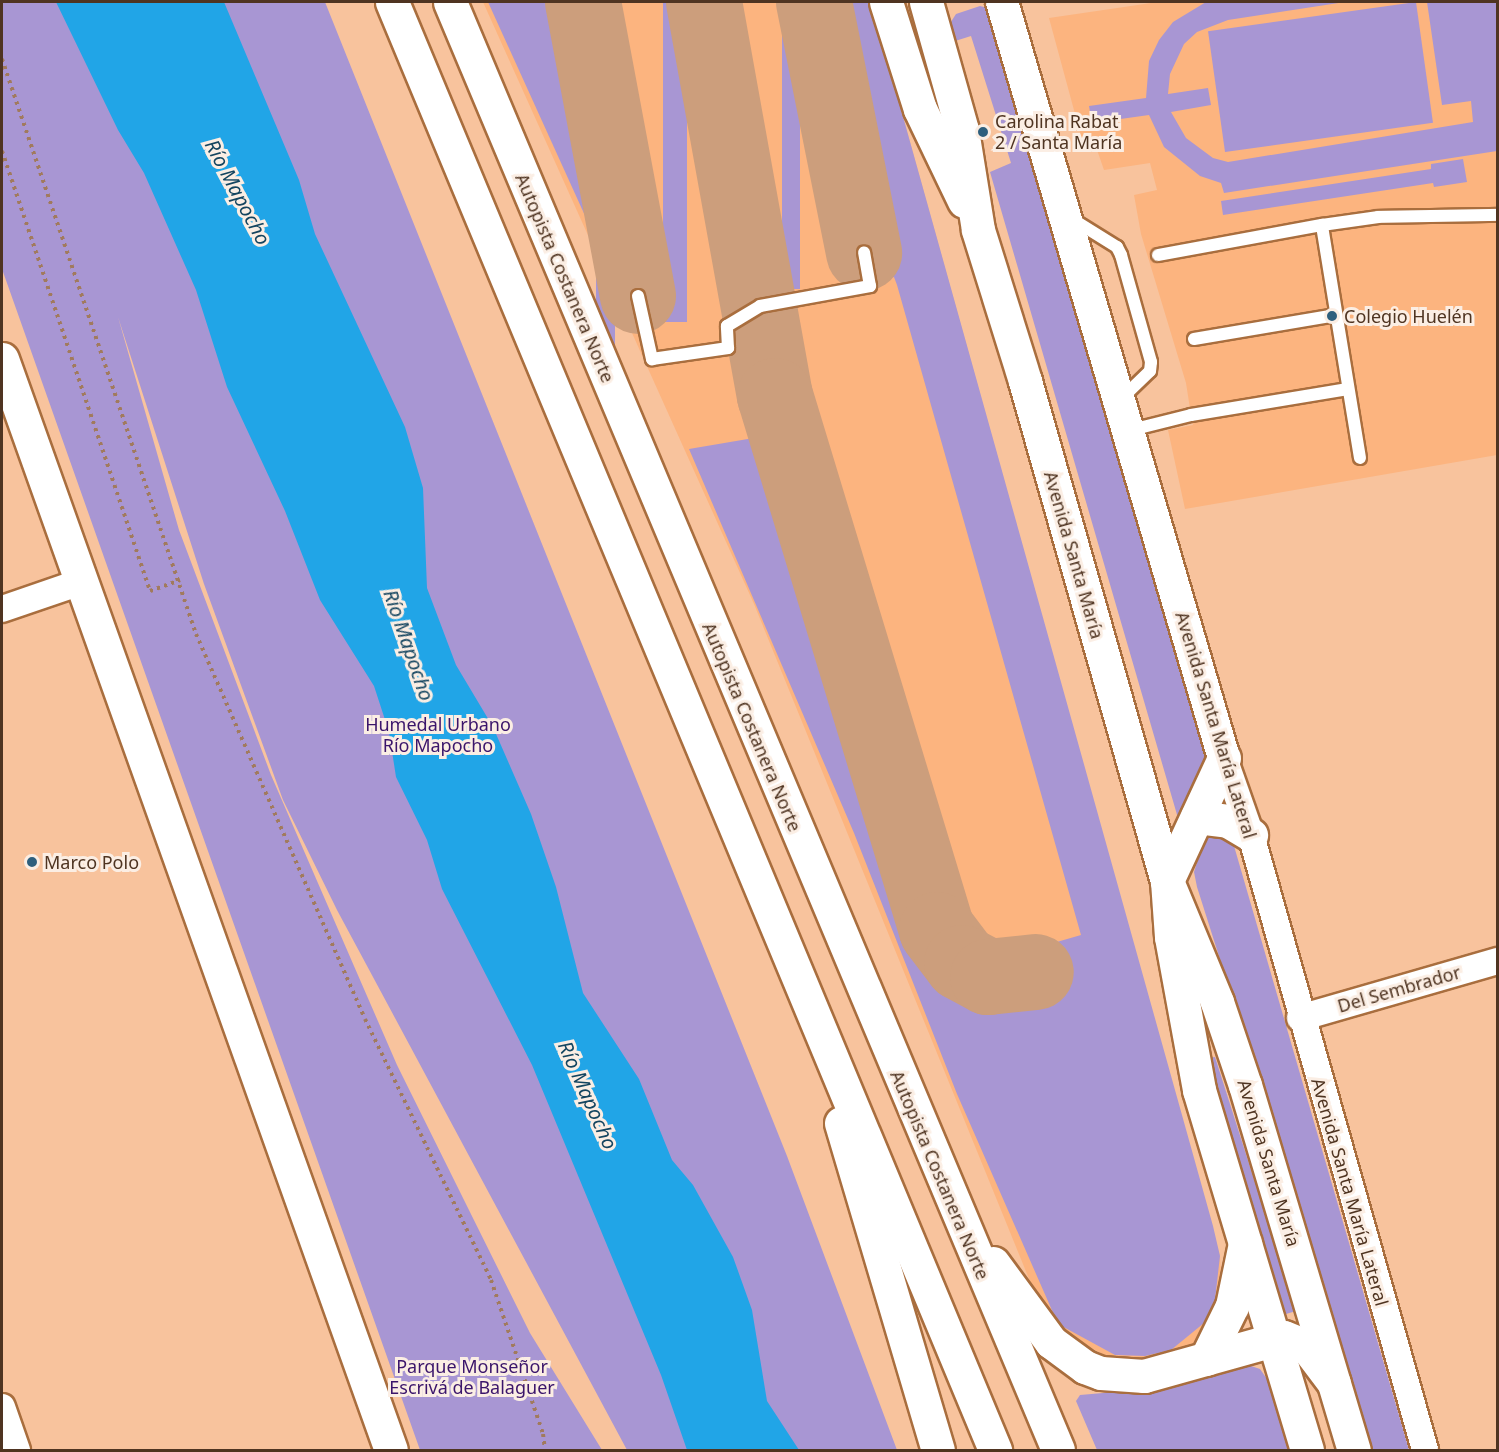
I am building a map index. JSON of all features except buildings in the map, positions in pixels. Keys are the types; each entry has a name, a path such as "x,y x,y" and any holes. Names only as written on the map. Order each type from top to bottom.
{"main road":[{"path":"392,2 795,965 995,1450"},
{"name":"Autopista Costanera Norte","path":"450,2 957,1216 1058,1450"},
{"name":"Avenida Santa María","path":"926,2 962,130 978,230 1025,381 1167,881 1231,1043 1354,1450"},
{"name":"Avenida Santa María","path":"891,3 920,110 978,230"},
{"path":"2,358 391,1450"},
{"path":"1167,881 1224,758"},
{"path":"1197,817 1228,821 1251,835"},
{"name":"Avenida Santa María","path":"1167,881 1187,1042 1307,1450"},
{"path":"795,965 938,1450"},
{"path":"957,1216 1037,1326 1051,1342 1085,1367 1124,1377 1144,1376 1275,1338 1300,1342 1319,1359 1334,1383"},
{"path":"1206,1359 1232,1306 1245,1244"}],"street":[{"name":"Avenida Santa María Lateral","path":"1002,2 1120,399 1126,431 1224,758 1251,835 1300,1018 1425,1450"},
{"path":"2,609 81,582"},
{"name":"Del Sembrador","path":"1300,1018 1497,960"},
{"path":"2,1407 17,1450"}],"lane":[{"path":"1158,255 1378,217 1497,215"},
{"path":"1066,216 1117,247 1122,255 1151,362 1143,379 1120,399"},
{"path":"1322,225 1360,458"},
{"path":"638,296 652,359 728,348 727,326 760,306 870,286 864,253"},
{"path":"1194,339 1336,315"},
{"path":"1126,431 1191,415 1348,389"}],"path":[{"path":"2,59 180,580 196,634 355,998 491,1280 543,1434 545,1450"},
{"path":"2,151 150,591 180,580"}],"shaded area":[{"path":"483,2 871,2 1220,1256 1222,1292 1208,1328 1190,1347 1136,1364 1107,1356 1071,1338 1036,1296 754,604"},
{"name":"Colegio Huelén","path":"1158,2 1497,2 1497,455 1185,509 1168,430 1193,425 1186,383 1141,234 1134,195 1157,190 1150,163 1104,170 1096,147 1084,147 1049,18"}],"green space":[{"name":"Humedal Urbano Río Mapocho","path":"2,2 325,2 787,1156 897,1450 627,1450 337,910 283,800 204,584 118,317 179,530 271,775 397,1065 530,1333 602,1450 420,1450 2,269"},
{"path":"488,2 567,2 626,306"},
{"path":"596,2 615,2 615,348 596,348"},
{"path":"663,2 687,2 687,322 663,322"},
{"path":"716,2 732,2 791,293 770,296"},
{"path":"782,2 800,2 800,289 782,289"},
{"path":"821,2 871,2 1213,1226 1220,1256 1215,1300 1204,1323 1171,1350 1145,1356 1115,1355 1058,1324 957,1094 854,833 689,449 766,436 924,953 947,975 979,990 1051,975 1043,946 1081,935 897,285 894,277 876,281"},
{"path":"1206,2 1345,2 1228,20 1197,32 1184,44 1170,74 1168,94 1208,88 1211,105 1171,112 1186,138 1213,158 1228,162 1473,122 1471,101 1442,105 1427,2 1497,2 1497,151 1224,193 1221,183 1200,176 1164,147 1149,115 1092,123 1089,106 1146,98 1149,61 1159,40 1173,22"},
{"path":"1416,2 1433,123 1225,152 1208,31"},
{"path":"980,6 992,9 1209,758 1180,825 990,172 1011,163 971,36 952,42 947,28 956,14"},
{"path":"1463,159 1467,182 1434,187 1433,183 1223,215 1221,201 1431,169 1431,164"},
{"path":"1211,834 1232,839 1409,1450 1369,1450 1307,1233 1197,887 1194,872 1202,846"},
{"path":"1215,1057 1296,1311 1286,1314 1208,1058"},
{"path":"1248,1365 1260,1369 1267,1379 1289,1450 1097,1450 1076,1401 1080,1395 1172,1387"}],"water":[{"name":"Río Mapocho","path":"56,2 224,2 299,180 315,234 405,427 423,488 427,588 456,665 493,727 531,814 556,887 583,993 639,1079 672,1160 693,1185 733,1257 752,1310 767,1401 799,1450 687,1450 661,1375 532,1065 442,889 427,840 396,777 389,732 374,686 320,600 285,511 227,387 196,290 144,173 118,130"}],"taxiway":[{"path":"583,2 638,296"},
{"path":"704,2 775,396 937,930 962,963 988,977 1036,972"},
{"path":"814,2 864,253"}],"place":[{"name":"Carolina Rabat 2 / Santa María","path":"983,132"},
{"name":"Colegio Huelén","path":"1332,316"},
{"name":"Marco Polo","path":"32,862"}],"park label":[{"name":"Parque Monseñor Escrivá de Balaguer","path":"472,1377"}]}
